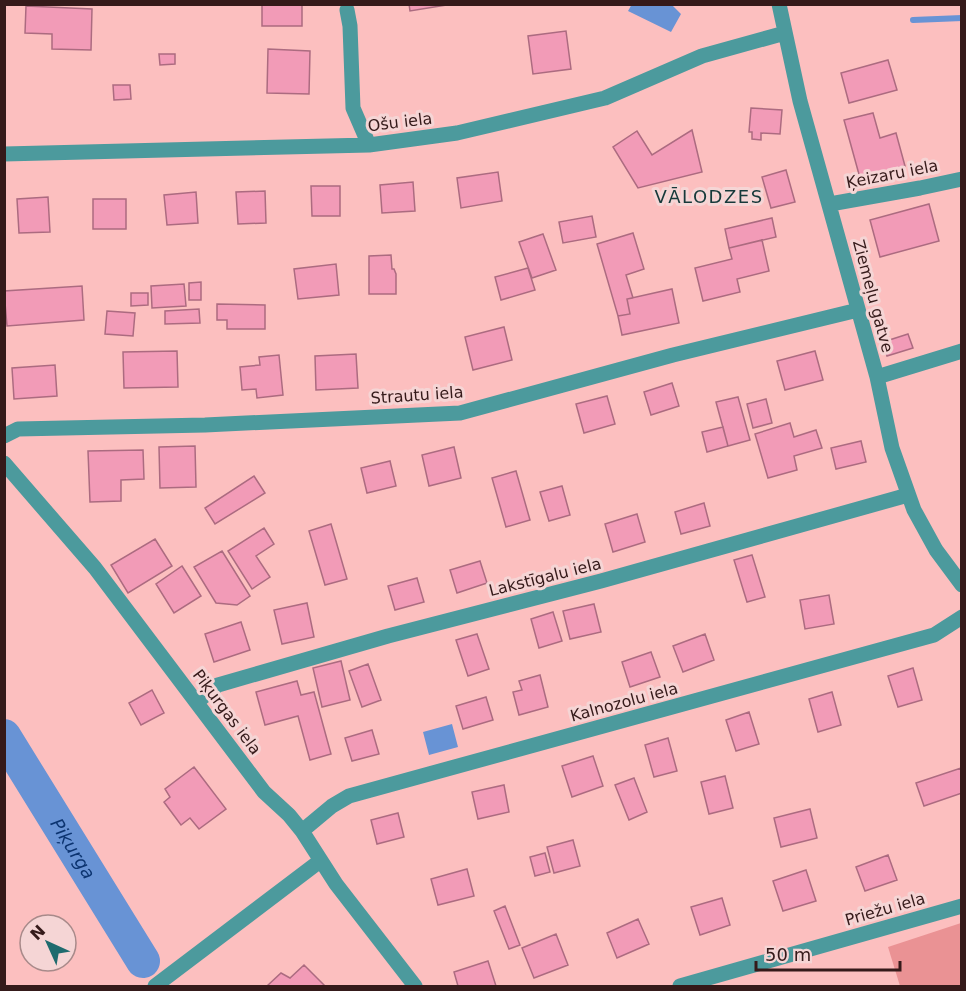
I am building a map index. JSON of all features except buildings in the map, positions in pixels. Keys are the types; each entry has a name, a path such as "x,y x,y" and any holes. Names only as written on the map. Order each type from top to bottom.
{"street":[{"name":"Ziemeļu gatve","path":"779,4 800,101 877,377 892,448 914,510 936,550 962,585"},
{"path":"346,10 350,26 353,108 369,145"},
{"name":"Ošu iela","path":"4,154 369,145 457,133 605,98 702,56 785,33"},
{"name":"Ķeizaru iela","path":"830,204 962,179"},
{"name":"Strautu iela","path":"4,436 18,429 460,413 673,355 858,310"},
{"path":"877,377 962,351"},
{"name":"Piķurgas iela","path":"4,463 95,568 264,792 289,815 302,831 320,861 415,987"},
{"name":"Lakstīgalu iela","path":"197,702 218,685 230,681 388,636 600,582 908,495"},
{"name":"Kalnozolu iela","path":"302,831 332,806 349,796 934,635 962,617"},
{"path":"155,987 320,861"},
{"name":"Priežu iela","path":"680,987 962,906"}],"shaded area":[{"path":"961,923 961,986 900,986 888,947"}],"water":[{"path":"632,4 672,5 681,14 671,32 628,11"},
{"path":"452,724 458,747 429,755 423,732"}],"waterway":[{"path":"913,20 962,18"},
{"name":"Piķurga","path":"4,736 143,961"}],"district":[{"name":"VĀLODZES","path":"709,196"}]}
